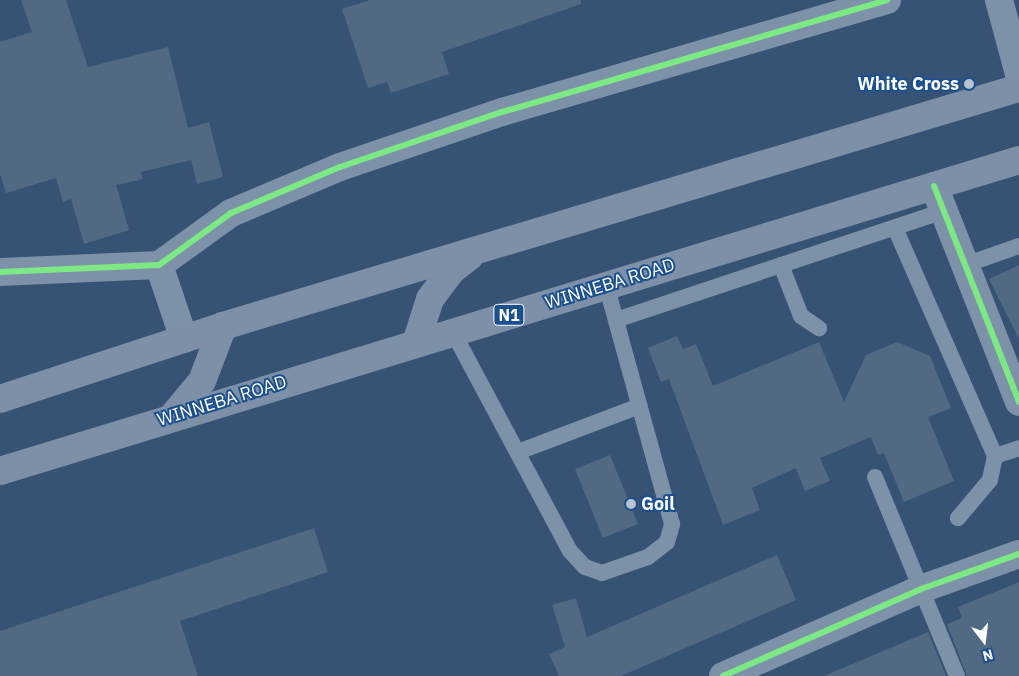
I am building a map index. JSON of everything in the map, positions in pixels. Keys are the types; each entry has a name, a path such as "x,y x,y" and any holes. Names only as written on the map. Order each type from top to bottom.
{"highway":[{"path":"0,399 223,326 1019,88"},
{"name":"WINNEBA ROAD","path":"0,472 173,416 1019,160"},
{"path":"416,343 430,299 453,269 478,250"},
{"path":"173,416 202,381 223,326"}],"street":[{"path":"0,272 159,265 231,213 340,168 502,112 887,0"},
{"path":"999,0 1019,74"},
{"path":"934,186 1019,402"},
{"path":"159,265 184,339"},
{"path":"723,676 921,589 1019,554"}],"lane":[{"path":"616,320 944,211"},
{"path":"895,228 996,456 990,480 958,518"},
{"path":"965,265 1019,246"},
{"path":"780,266 801,316 819,328"},
{"path":"453,332 570,551 585,567 602,573 648,556 667,542 672,524 606,284"},
{"path":"518,452 640,406"},
{"path":"996,456 1019,448"},
{"path":"875,477 957,676"}],"building":[{"path":"21,0 66,0 88,67 168,47 188,128 209,122 223,177 197,184 191,160 141,172 143,179 116,185 129,230 84,244 71,199 63,202 56,178 6,193 0,174 0,42 32,32"},
{"path":"370,0 581,0 581,4 442,52 449,74 391,93 387,82 368,88 342,9"},
{"path":"1019,265 1019,339 989,279"},
{"path":"677,336 683,349 696,344 713,386 819,342 844,402 866,355 897,342 930,356 951,408 928,417 954,481 904,502 884,453 878,455 871,437 820,458 830,481 805,491 796,468 752,488 760,510 723,525 669,379 661,382 648,348"},
{"path":"610,455 638,524 603,538 575,469"},
{"path":"314,528 328,572 180,621 198,676 0,676 0,631"},
{"path":"777,555 796,600 621,676 559,676 549,654 565,647 552,605 576,598 587,637"},
{"path":"1019,582 1019,676 967,676 947,624 962,618 958,607"},
{"path":"928,632 946,676 824,676"}],"cycle path":[{"path":"0,272 159,265 231,213 340,167 502,112 887,0"},
{"path":"934,186 1019,402"},
{"path":"723,676 921,589 1019,554"}],"place":[{"name":"White Cross","path":"969,84"},
{"name":"Goil","path":"631,504"}]}
